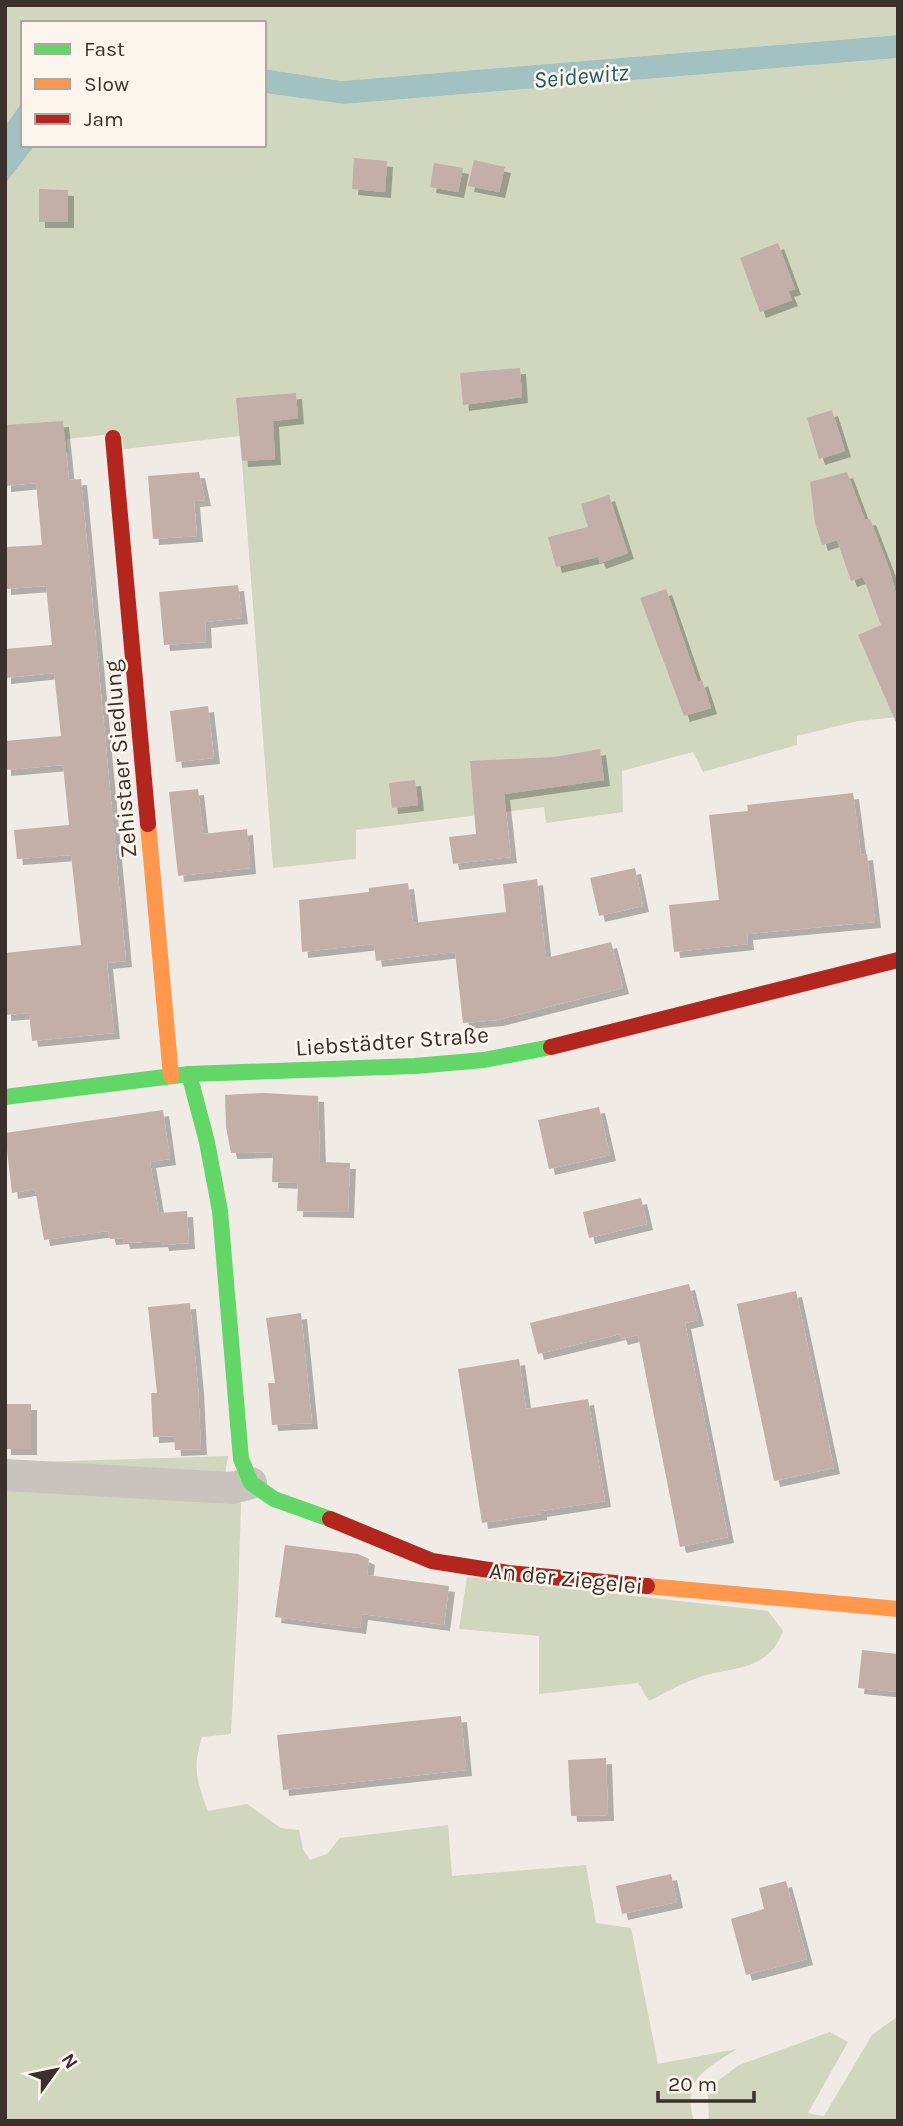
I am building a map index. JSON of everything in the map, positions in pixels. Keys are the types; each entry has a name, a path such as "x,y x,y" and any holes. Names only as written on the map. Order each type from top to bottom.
{"street":[{"name":"Zehistaer Siedlung","path":"113,438 171,1076"},
{"name":"Liebstädter Straße","path":"5,1097 189,1074 415,1066 484,1060 570,1043 898,960"},
{"path":"5,1475 232,1488 251,1483 241,1459 220,1211 207,1142 189,1074"},
{"name":"An der Ziegelei","path":"251,1483 274,1499 432,1561 508,1573 898,1609"}],"green space":[{"path":"5,5 898,5 898,35 342,81 266,69 266,21 21,21 21,104 5,126"},
{"path":"898,58 898,717 858,721 797,736 797,745 703,772 693,752 622,771 623,812 546,823 544,807 356,830 356,859 273,868 240,436 124,449 121,433 67,439 68,453 5,459 5,184 33,147 266,147 266,93 344,104"},
{"path":"228,1456 225,1475 36,1462"},
{"path":"5,1483 235,1494 241,1504 231,1734 202,1737 197,1758 197,1775 208,1811 247,1804 281,1828 299,1830 303,1849 310,1860 327,1854 340,1838 448,1825 452,1876 586,1865 596,1923 631,1928 658,2064 737,2049 706,2069 694,2085 691,2107 694,2121 5,2121"},
{"path":"467,1577 768,1611 783,1631 768,1654 759,1661 693,1679 649,1701 638,1683 539,1694 539,1636 459,1629"},
{"path":"898,2016 898,2121 709,2121 708,2094 719,2080 739,2065 830,2032 848,2042 808,2113 824,2116 872,2035"}],"water":[{"name":"Seidewitz","path":"898,35 898,58 344,104 266,93 266,69 342,81"},
{"path":"21,104 21,147 33,147 5,184 5,126"}],"building":[{"path":"354,158 387,161 385,192 352,189"},
{"path":"474,160 505,167 499,192 468,186"},
{"path":"434,163 463,168 458,192 430,187"},
{"path":"39,189 68,190 68,222 39,222"},
{"path":"778,243 795,289 788,291 792,300 760,312 740,258"},
{"path":"520,368 522,397 463,405 460,373"},
{"path":"296,393 298,418 273,421 275,459 242,461 236,398"},
{"path":"832,410 845,451 819,459 807,418"},
{"path":"63,421 69,480 81,479 126,961 107,963 114,1033 32,1041 29,1013 5,1015 5,953 81,945 71,855 17,859 14,830 69,825 63,765 5,770 5,741 61,736 54,673 5,678 5,649 52,645 46,586 5,589 5,547 42,545 36,483 5,486 5,425"},
{"path":"199,472 205,500 194,501 197,536 153,539 148,476"},
{"path":"847,472 865,520 870,519 890,571 898,602 898,727 858,635 881,625 863,577 851,581 837,540 822,545 815,523 810,482"},
{"path":"609,495 628,553 600,563 598,557 556,567 548,537 588,527 581,504"},
{"path":"238,585 242,618 205,622 206,642 164,645 159,592"},
{"path":"666,589 698,682 702,680 711,708 684,716 640,598"},
{"path":"208,706 214,758 176,762 170,711"},
{"path":"600,749 604,780 504,794 511,857 453,864 449,837 476,834 470,761 554,757"},
{"path":"415,780 418,805 392,808 389,783"},
{"path":"198,789 203,834 247,829 250,868 178,876 169,792"},
{"path":"853,793 861,855 867,854 875,922 747,934 748,944 674,952 669,905 719,900 709,815 748,811 747,805"},
{"path":"635,868 643,906 599,916 590,878"},
{"path":"537,879 546,958 611,942 623,988 497,1020 463,1023 455,952 376,961 374,944 302,952 299,900 369,892 369,888 408,883 413,923 506,912 503,884"},
{"path":"263,1093 318,1096 320,1162 350,1163 348,1212 297,1211 298,1183 272,1182 273,1152 231,1153 226,1127 225,1095"},
{"path":"599,1107 610,1155 549,1169 538,1120"},
{"path":"163,1110 170,1159 150,1162 159,1213 187,1211 189,1243 124,1243 123,1238 110,1239 108,1231 44,1240 35,1189 12,1193 5,1133"},
{"path":"641,1198 647,1224 589,1238 583,1212"},
{"path":"689,1284 698,1320 685,1323 728,1537 680,1547 638,1335 622,1339 620,1334 538,1354 530,1323"},
{"path":"796,1291 834,1468 774,1481 737,1304"},
{"path":"190,1303 201,1449 175,1450 174,1436 153,1437 151,1393 157,1393 148,1307"},
{"path":"301,1313 312,1423 272,1425 268,1383 275,1383 266,1318"},
{"path":"519,1359 526,1409 588,1399 605,1501 482,1523 458,1369"},
{"path":"5,1404 31,1404 31,1449 5,1449"},
{"path":"285,1545 358,1554 369,1559 367,1575 449,1586 444,1625 362,1614 360,1628 275,1617"},
{"path":"862,1650 898,1654 898,1692 858,1688"},
{"path":"461,1716 466,1770 283,1790 277,1735"},
{"path":"606,1758 608,1815 571,1816 568,1760"},
{"path":"671,1874 677,1902 622,1914 616,1886"},
{"path":"786,1881 807,1959 746,1975 731,1919 764,1909 759,1888"}],"traffic: fast":[{"path":"5,1097 189,1074 415,1066 484,1060 551,1047"},
{"path":"189,1074 207,1142 220,1211 241,1459 251,1483 274,1499 330,1519"}],"traffic: slow":[{"path":"148,824 171,1076"},
{"path":"647,1586 898,1609"}],"traffic: jam":[{"path":"113,438 148,824"},
{"path":"551,1047 898,960"},
{"path":"330,1519 432,1561 508,1573 647,1586"}]}
